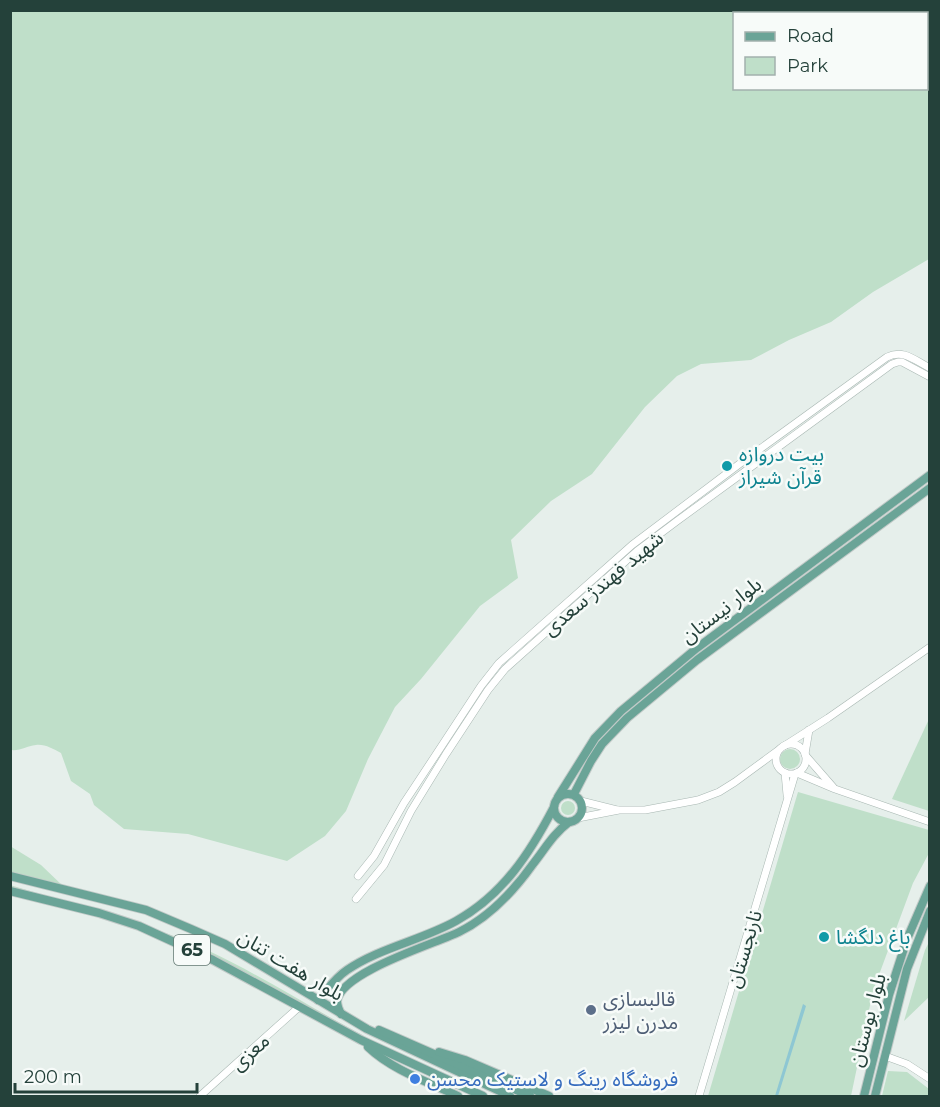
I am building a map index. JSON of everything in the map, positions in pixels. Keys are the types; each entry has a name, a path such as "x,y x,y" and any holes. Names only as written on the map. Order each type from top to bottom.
{"main road":[{"name":"بلوار نیستان","path":"558,797 595,738 621,711 697,648 930,475"},
{"name":"بلوار نیستان","path":"574,794 602,744 634,712 697,660 930,488"},
{"path":"318,1000 336,978 357,964 454,922 483,903 512,875 536,840 558,797 574,794 581,801 582,810 578,818 556,832 507,897 483,917 460,931 370,969 354,979 339,996 337,1003 341,1015"},
{"path":"554,807 556,816 569,822"},
{"name":"بلوار هفت تنان","path":"10,876 146,910 225,944 367,1029 510,1096"},
{"name":"بلوار بوستان","path":"864,1096 889,995 912,941 930,886"},
{"name":"بلوار هفت تنان","path":"10,891 99,913 139,926 213,960 361,1040 483,1096"},
{"name":"بلوار بوستان","path":"874,1096 912,941 930,911"},
{"path":"329,987 328,999 334,1000 339,996"},
{"name":"65","path":"367,1029 381,1030 424,1049 452,1055 549,1096"},
{"name":"65","path":"361,1040 387,1062 458,1096"},
{"path":"424,1049 530,1096"}],"street":[{"name":"شهید فهندژ سعدی","path":"358,876 374,856 404,803 481,686 499,663 632,545 887,357 896,353 905,354 930,368"},
{"name":"شهید فهندژ سعدی","path":"356,899 384,865 411,811 446,754 488,690 505,669 638,552 695,507 892,364 902,362 930,377"},
{"path":"578,818 619,810 645,810 698,800 719,792 782,747 875,687 930,647"},
{"path":"796,773 804,766 809,730"},
{"path":"777,766 776,757 782,747 789,744 799,746 835,789"},
{"path":"758,764 777,766 785,773 796,773 930,822"},
{"path":"785,773 788,801"},
{"name":"نارنجستان","path":"699,1096 796,773"},
{"path":"581,801 619,810"},
{"name":"معزی","path":"200,1096 298,1007"},
{"path":"885,1056 907,1064 930,1079"}],"green space":[{"path":"10,11 875,11 733,12 733,90 928,90 929,57 929,259 873,292 831,322 751,360 701,364 677,376 645,407 592,474 551,501 511,540 518,578 480,606 421,679 395,707 368,759 346,811 325,836 287,861 188,834 124,829 94,805 90,794 71,781 61,753 39,745 11,750"},
{"path":"929,719 929,811 892,799"},
{"path":"790,749 797,752 800,759 797,766 790,769 783,766 780,759 783,752"},
{"name":"باغ دلگشا","path":"798,792 929,830 929,853 913,883 873,991 851,1096 708,1096"},
{"path":"568,801 573,803 575,808 573,813 568,815 563,813 561,808 563,803"},
{"path":"10,846 41,865 64,887 11,872"},
{"path":"10,885 136,923 209,951 373,1041 372,1044 252,976 165,936 11,889"},
{"path":"929,942 929,997 904,1021 925,950"},
{"path":"888,1071 907,1072 929,1089 929,1096 882,1096"}],"water":[{"path":"803,1004 806,1006 778,1096 775,1096"}],"place":[{"name":"بیت دروازه قرآن شیراز","path":"727,466"},
{"name":"باغ دلگشا","path":"824,937"},
{"name":"قالبسازی مدرن لیزر","path":"591,1010"},
{"name":"فروشگاه رینگ و لاستیک محسن","path":"415,1079"}]}
